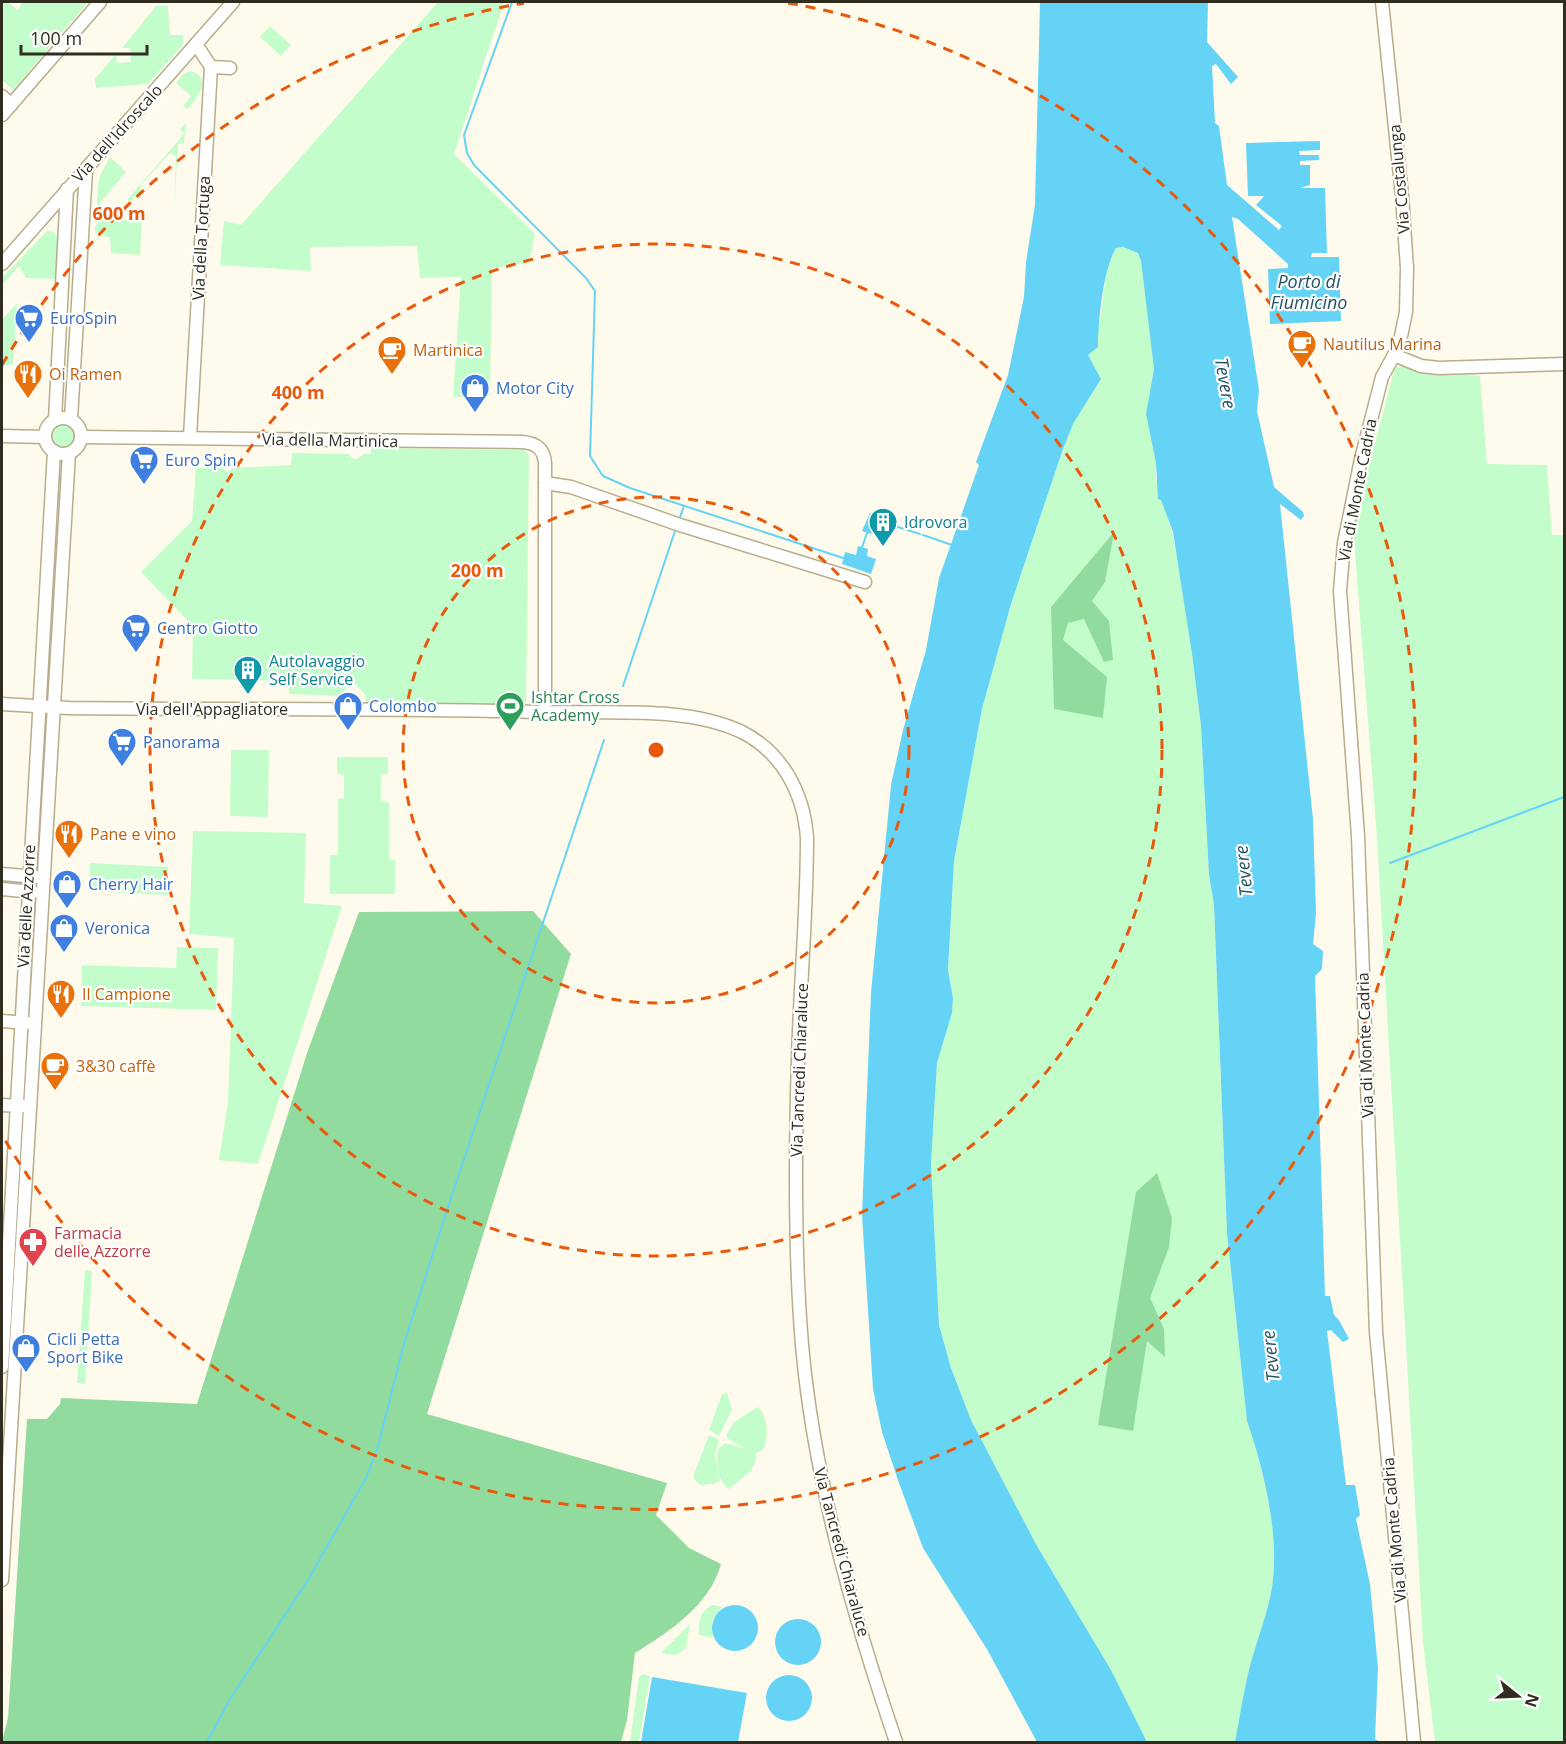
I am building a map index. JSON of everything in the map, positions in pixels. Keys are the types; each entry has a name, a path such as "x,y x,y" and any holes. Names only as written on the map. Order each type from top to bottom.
{"street":[{"path":"2,115 6,100 100,2"},
{"name":"Via dell'Idroscalo","path":"2,264 233,2"},
{"name":"Via Costalunga","path":"1382,2 1407,268 1406,318 1401,341 1394,355"},
{"path":"196,44 211,67 230,69"},
{"name":"Via della Tortuga","path":"190,437 211,67"},
{"path":"71,419 86,170"},
{"path":"55,420 67,189"},
{"path":"65,237 82,237"},
{"path":"60,327 76,328"},
{"path":"1394,355 1421,366 1438,368 1564,364"},
{"name":"Via di Monte Cadria","path":"1394,355 1381,383 1354,487 1344,543 1340,591 1358,836 1377,1343 1414,1743"},
{"path":"71,419 78,425 81,437 78,447 69,453 54,451 45,437 48,427 55,420 71,419"},
{"path":"2,436 45,437"},
{"name":"Via della Martinica","path":"81,437 530,442 540,448 544,456 545,712"},
{"name":"Via delle Azzorre","path":"2,1367 7,1172 15,1106 54,451"},
{"name":"Via delle Azzorre","path":"2,1580 6,1419 21,1261 69,453"},
{"path":"545,483 571,487 677,524 865,582"},
{"path":"49,525 64,526"},
{"path":"44,608 59,609"},
{"name":"Via dell'Appagliatore","path":"2,704 53,707 423,710"},
{"name":"Via Tancredi Chiaraluce","path":"423,710 666,715 716,722 744,733 764,747 785,769 797,790 806,819 807,838 796,1164 803,1353 812,1423 832,1522 896,1743"},
{"path":"2,874 43,877"},
{"path":"2,889 42,892"},
{"path":"2,1021 34,1023"},
{"path":"2,1105 30,1106"},
{"path":"7,1172 26,1173"},
{"path":"4,1260 21,1261"}],"green space":[{"path":"2,2 8,2 18,10 22,2 88,2 13,90 2,80"},
{"path":"438,2 504,2 454,154 535,234 529,263 492,268 490,396 453,397 461,277 420,278 417,246 310,247 311,271 220,265 224,221 241,225"},
{"path":"156,6 168,6 170,35 183,35 183,45 148,84 96,88 95,79 116,54 117,63 131,62 130,48 122,48"},
{"path":"270,26 291,45 281,56 260,37"},
{"path":"190,71 201,78 202,83 199,94 188,109 183,106 191,96 176,83 184,73"},
{"path":"186,123 184,143 178,144 174,209 176,156 170,153 141,185 140,195 133,196 133,201 127,200 184,134 180,129"},
{"path":"110,157 126,172 100,203 103,207 96,213 99,178"},
{"path":"107,214 106,219 142,221 140,255 111,253 110,238 95,232 95,226"},
{"path":"47,231 54,232 58,239 57,279 26,278 19,266 2,285 2,278"},
{"path":"1123,247 1138,253 1141,261 1154,369 1146,414 1156,463 1156,479 1172,532 1184,593 1201,726 1209,875 1214,905 1227,1233 1247,1421 1269,1503 1274,1546 1272,1587 1244,1692 1235,1742 1147,1742 1111,1670 1037,1546 971,1420 951,1368 939,1325 931,1163 937,1063 952,1013 953,998 948,971 954,861 982,709 1011,604 1073,424 1101,379 1088,355 1098,330 1110,261 1116,248"},
{"path":"17,303 13,364 2,366 2,320"},
{"path":"1403,366 1423,371 1480,376 1487,464 1547,465 1552,535 1564,535 1564,1742 1435,1742 1423,1642 1377,838 1353,527 1395,367"},
{"path":"60,425 68,425 75,432 75,440 68,447 60,447 53,440 53,432"},
{"path":"371,448 524,450 529,455 526,704 366,703 366,696 356,684 348,686 340,696 289,694 289,681 192,679 193,626 141,572 192,521 196,468 223,468 227,472 234,468 291,465 292,453 349,454 351,458 357,459 364,454 371,454"},
{"path":"1114,532 1105,582 1092,601 1109,621 1113,660 1104,662 1084,619 1068,623 1063,640 1107,677 1103,718 1054,709 1051,607"},
{"path":"231,750 269,750 268,817 230,816"},
{"path":"337,757 388,757 388,774 381,774 381,802 389,802 389,860 395,860 395,894 330,894 330,855 338,855 338,799 344,798 344,775 337,774"},
{"path":"193,831 306,833 304,903 342,906 258,1164 219,1160 228,1102 234,938 189,934"},
{"path":"90,863 168,867 167,895 89,891"},
{"path":"533,911 571,954 427,1414 667,1483 656,1515 689,1548 721,1564 716,1579 698,1605 661,1636 635,1653 627,1720 621,1742 2,1742 8,1718 27,1419 47,1419 60,1404 61,1398 197,1404 307,1053 359,912"},
{"path":"177,947 218,948 216,1010 81,1006 82,965 176,968"},
{"path":"1157,1173 1172,1218 1169,1247 1150,1298 1164,1329 1165,1357 1147,1341 1133,1431 1098,1425 1136,1192"},
{"path":"85,1270 92,1271 85,1384 77,1383"},
{"path":"727,1393 732,1409 719,1436 709,1430 722,1394"},
{"path":"758,1407 767,1427 764,1449 755,1454 757,1458 751,1471 729,1489 722,1481 718,1471 718,1449 725,1443 746,1449 728,1439 726,1435 734,1422"},
{"path":"709,1435 719,1440 715,1456 720,1480 714,1484 700,1485 694,1479 694,1474"},
{"path":"714,1605 722,1607 712,1620 713,1638 699,1635 703,1613"},
{"path":"690,1624 686,1648 676,1655 661,1653"},
{"path":"643,1674 650,1676 639,1742 630,1742 639,1677"}],"water":[{"path":"1040,2 1208,2 1207,42 1238,77 1231,84 1216,64 1212,66 1215,123 1219,126 1227,185 1279,230 1282,226 1256,205 1264,196 1248,196 1246,143 1320,141 1320,150 1299,151 1300,155 1319,155 1319,160 1300,161 1300,165 1310,165 1310,185 1300,188 1325,188 1327,253 1312,253 1311,257 1339,257 1341,321 1270,324 1268,269 1288,268 1288,264 1238,219 1232,217 1259,390 1257,411 1274,487 1303,512 1304,516 1301,520 1280,504 1313,819 1316,913 1313,944 1323,951 1322,969 1315,976 1325,1296 1330,1296 1334,1315 1349,1339 1343,1342 1331,1330 1327,1331 1346,1485 1355,1485 1360,1515 1356,1519 1370,1584 1378,1668 1375,1739 1380,1742 1235,1742 1244,1692 1272,1587 1274,1546 1269,1503 1247,1421 1227,1233 1214,905 1209,875 1201,726 1173,532 1161,500 1158,499 1156,463 1146,414 1154,369 1141,261 1138,253 1123,247 1116,248 1111,258 1100,310 1098,347 1088,355 1101,379 1073,424 1063,449 1011,604 982,709 954,861 948,970 953,998 952,1013 937,1063 931,1163 939,1325 951,1368 971,1420 1037,1546 1111,1670 1147,1742 1037,1742 988,1651 923,1548 882,1432 873,1389 862,1215 871,993 891,785 903,730 926,650 939,578 979,465 976,462 1008,375 1024,297 1026,262 1035,205"},
{"path":"877,512 884,515 880,529 874,528 871,534 862,531 870,513"},
{"path":"858,546 868,549 867,556 876,559 871,574 842,564 845,552 856,555"},
{"path":"735,1605 751,1612 758,1628 751,1644 735,1651 719,1644 712,1628 719,1612"},
{"path":"798,1619 814,1626 821,1642 814,1658 798,1665 782,1658 775,1642 782,1626"},
{"path":"789,1675 805,1682 812,1698 805,1714 789,1721 773,1714 766,1698 773,1682"},
{"path":"652,1677 747,1693 738,1742 641,1742"}],"waterway":[{"path":"512,2 464,135 467,153 474,165 586,278 595,291 590,456 603,476 630,488 843,558"},
{"path":"679,520 684,506"},
{"path":"882,522 920,534"},
{"path":"623,686 676,528"},
{"path":"862,547 867,533"},
{"path":"923,535 952,545"},
{"path":"207,1742 230,1699 308,1580 366,1478 378,1446 405,1340 604,740"},
{"path":"1390,863 1564,797"}],"place":[{"name":"EuroSpin","path":"29,344"},
{"name":"Nautilus Marina","path":"1302,370"},
{"name":"Martinica","path":"392,376"},
{"name":"Oi Ramen","path":"28,400"},
{"name":"Motor City","path":"475,414"},
{"name":"Euro Spin","path":"144,486"},
{"name":"Idrovora","path":"883,548"},
{"name":"Centro Giotto","path":"136,654"},
{"name":"Autolavaggio Self Service","path":"248,696"},
{"name":"Colombo","path":"348,732"},
{"name":"Ishtar Cross Academy","path":"510,732"},
{"name":"Panorama","path":"122,768"},
{"name":"Pane e vino","path":"69,860"},
{"name":"Cherry Hair","path":"67,910"},
{"name":"Veronica","path":"64,954"},
{"name":"Il Campione","path":"61,1020"},
{"name":"3&30 caffè","path":"55,1092"},
{"name":"Farmacia delle Azzorre","path":"33,1268"},
{"name":"Cicli Petta Sport Bike","path":"26,1374"}],"water label":[{"name":"Porto di Fiumicino","path":"1309,291"},
{"name":"Tevere","path":"1226,383"},
{"name":"Tevere","path":"1243,871"},
{"name":"Tevere","path":"1270,1356"}]}
